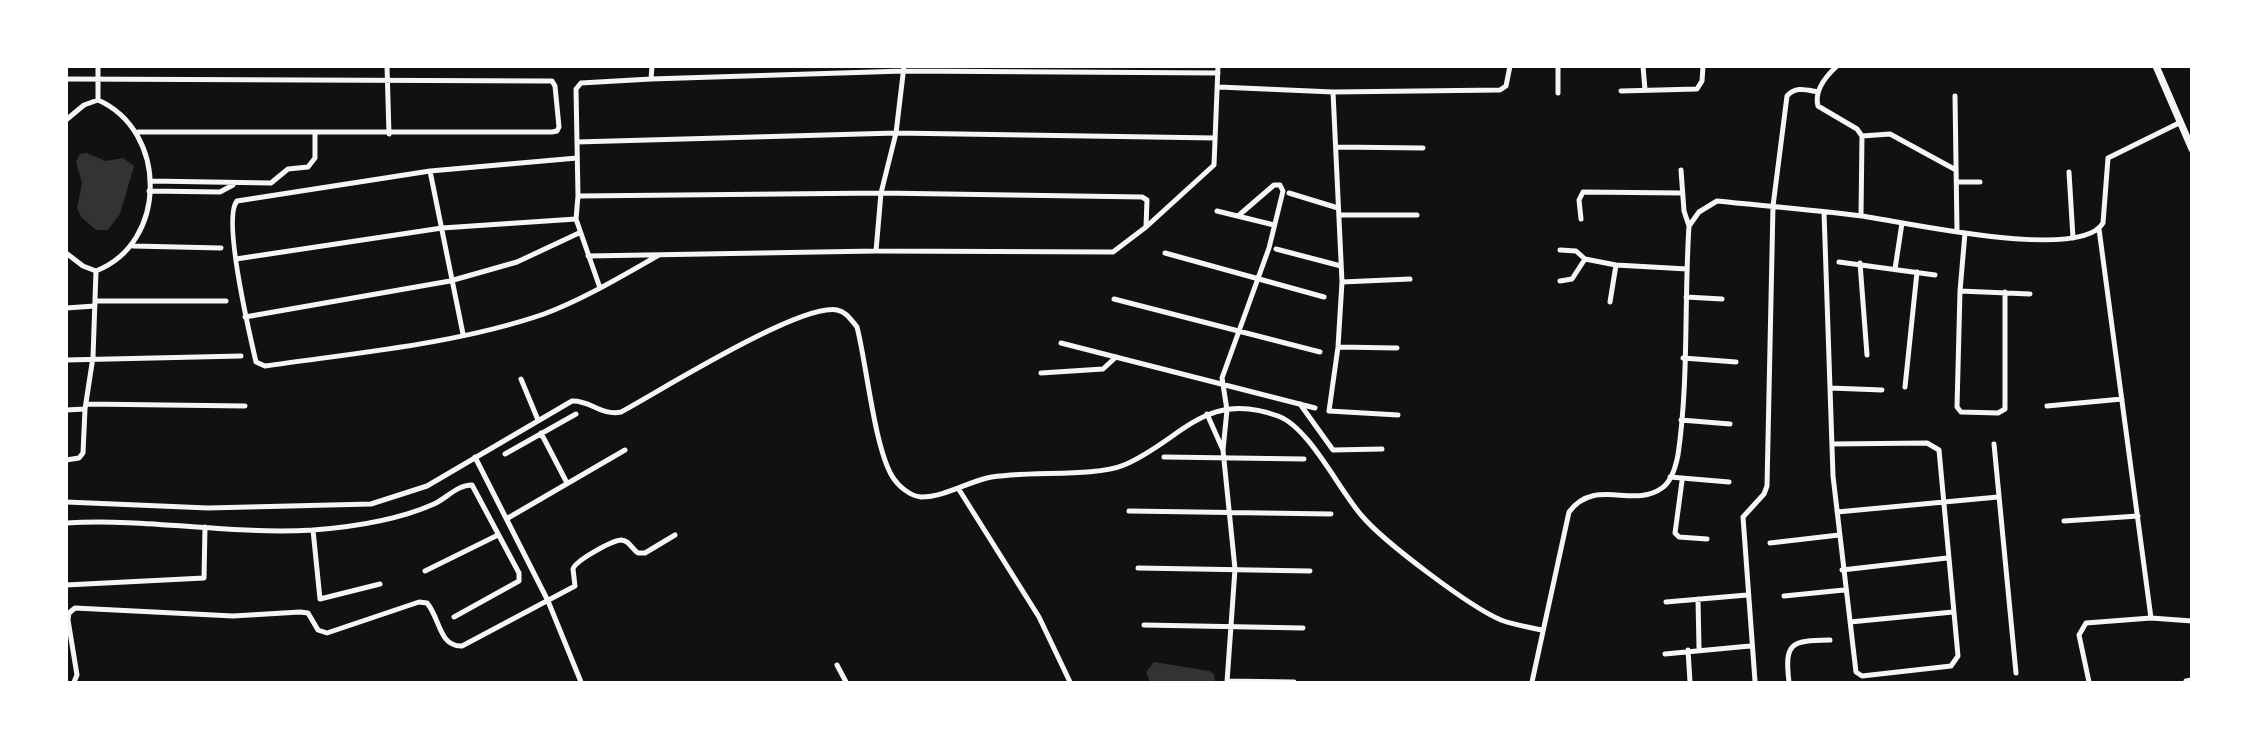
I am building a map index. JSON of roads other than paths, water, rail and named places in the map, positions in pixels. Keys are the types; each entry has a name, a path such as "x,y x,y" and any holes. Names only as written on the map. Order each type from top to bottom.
{"street":[{"path":"97,66 97,100"},
{"path":"387,66 389,134"},
{"path":"651,79 652,66"},
{"path":"1219,88 1333,92 1500,90 1506,86 1510,66"},
{"path":"1558,66 1559,93"},
{"path":"1643,66 1645,90"},
{"path":"1622,91 1697,89 1702,81 1703,66"},
{"path":"1837,66 1818,92 1818,106 1857,129 1862,136 1861,216"},
{"path":"2156,66 2192,149"},
{"path":"876,251 881,193 896,133 904,69"},
{"path":"588,256 876,251 1113,252 1146,227 1214,165 1219,70 904,69 651,79 578,85 576,219 579,233 600,288"},
{"path":"66,79 552,81 559,127 552,132 389,134 138,132"},
{"path":"1755,681 1743,517 1764,494 1767,486 1773,206 1787,96 1792,91 1802,89 1818,92"},
{"path":"1333,92 1342,282 1338,347 1329,411 1398,415"},
{"path":"1955,96 1957,231"},
{"path":"66,120 84,105 97,100"},
{"path":"66,253 83,266 96,271 111,266 133,246 143,226 149,181 138,132 124,116 97,100"},
{"path":"2151,618 2099,229 2105,211 2108,158 2179,123"},
{"path":"149,181 233,185 271,183 288,169 308,167 315,158 315,133"},
{"path":"577,142 896,133 1215,138"},
{"path":"1862,136 1890,134 1956,170"},
{"path":"1336,147 1423,148"},
{"path":"577,158 430,171 237,201 232,211 236,259 245,317 259,366 463,334 546,313 600,288 659,255"},
{"path":"1532,682 1569,512 1577,501 1588,495 1646,494 1663,488 1678,456 1689,226 1682,192 1681,170"},
{"path":"430,171 450,281 463,334"},
{"path":"2069,172 2073,239"},
{"path":"1957,182 1980,182"},
{"path":"149,191 220,192 233,185"},
{"path":"1238,216 1274,185 1280,185 1283,191 1275,225 1237,331 1222,385 1227,410 1223,450 1235,569 1227,682 1294,682"},
{"path":"1581,219 1579,200 1583,192 1682,192"},
{"path":"578,196 881,193 1142,197 1147,200 1146,227"},
{"path":"1289,193 1339,211 1417,215"},
{"path":"1689,226 1699,212 1717,201 1861,216 2026,240 2073,239 2099,229"},
{"path":"1217,211 1275,225"},
{"path":"1824,212 1832,444 1844,590 1857,675 1955,663 1958,656 1938,450 1934,445 1832,444"},
{"path":"236,259 442,228 576,219"},
{"path":"1895,269 1902,223"},
{"path":"245,317 450,281 517,262 579,233"},
{"path":"1965,233 1960,291 1957,407 1961,412 1998,413 2005,409 2006,292"},
{"path":"133,246 221,247"},
{"path":"1276,249 1341,266"},
{"path":"1560,250 1576,251 1585,259 1616,265 1687,269"},
{"path":"1165,253 1324,297"},
{"path":"1560,281 1572,279 1585,259"},
{"path":"1839,261 1935,275"},
{"path":"1860,264 1867,355"},
{"path":"1610,302 1616,265"},
{"path":"66,460 79,458 83,453 85,406 93,357 96,271"},
{"path":"1905,387 1917,272"},
{"path":"1342,282 1410,279"},
{"path":"1960,291 2030,294"},
{"path":"1686,297 1722,299"},
{"path":"1114,299 1320,352"},
{"path":"66,308 95,303 226,301"},
{"path":"66,502 208,508 371,503 418,490 572,401 580,400 609,414 621,412 778,327 821,310 838,310 848,314 857,327 876,423 892,476 905,491 919,497 986,478 1123,465 1179,428 1207,414 1227,410 1258,410 1280,416 1296,427 1361,515 1387,540 1484,611 1517,625 1542,630"},
{"path":"1061,343 1315,408"},
{"path":"1338,347 1397,348"},
{"path":"66,360 93,357 241,356"},
{"path":"1041,373 1102,369 1116,357"},
{"path":"1684,358 1736,362"},
{"path":"521,379 538,420"},
{"path":"1830,388 1882,390"},
{"path":"2047,406 2122,399"},
{"path":"1300,404 1333,450 1382,449"},
{"path":"66,410 85,406 245,406"},
{"path":"505,454 576,414"},
{"path":"1207,414 1223,450"},
{"path":"1681,419 1730,424"},
{"path":"541,433 567,482"},
{"path":"1994,444 2016,673"},
{"path":"508,518 625,450"},
{"path":"475,457 548,601 581,682"},
{"path":"1164,457 1304,459"},
{"path":"1670,477 1682,481 1729,482"},
{"path":"1682,481 1675,533 1679,537 1707,539"},
{"path":"66,523 313,530 404,514 434,503 464,485 472,485 519,573 519,581 454,617"},
{"path":"958,488 1039,617 1070,682"},
{"path":"1837,512 1998,497"},
{"path":"1129,511 1331,514"},
{"path":"2064,521 2138,516"},
{"path":"66,585 204,578 205,527"},
{"path":"313,530 320,598 380,583"},
{"path":"425,571 498,535"},
{"path":"74,682 77,675 68,621 69,613 75,608 233,616 300,612 308,613 318,630 327,632 419,602 427,603 446,641 452,647 462,646 575,586 573,569 579,561 619,541 629,543 638,553 645,553 675,535"},
{"path":"1770,543 1839,535"},
{"path":"1842,569 1947,558"},
{"path":"1138,568 1310,571"},
{"path":"1784,596 1844,590"},
{"path":"1666,602 1748,595"},
{"path":"1698,599 1699,648"},
{"path":"1850,622 1953,612"},
{"path":"2089,682 2079,635 2086,624 2151,618 2192,621"},
{"path":"1144,625 1303,628"},
{"path":"1789,682 1787,651 1791,645 1801,640 1830,640"},
{"path":"1664,654 1699,648 1751,646"},
{"path":"1688,650 1690,682"},
{"path":"837,665 846,682"}]}
